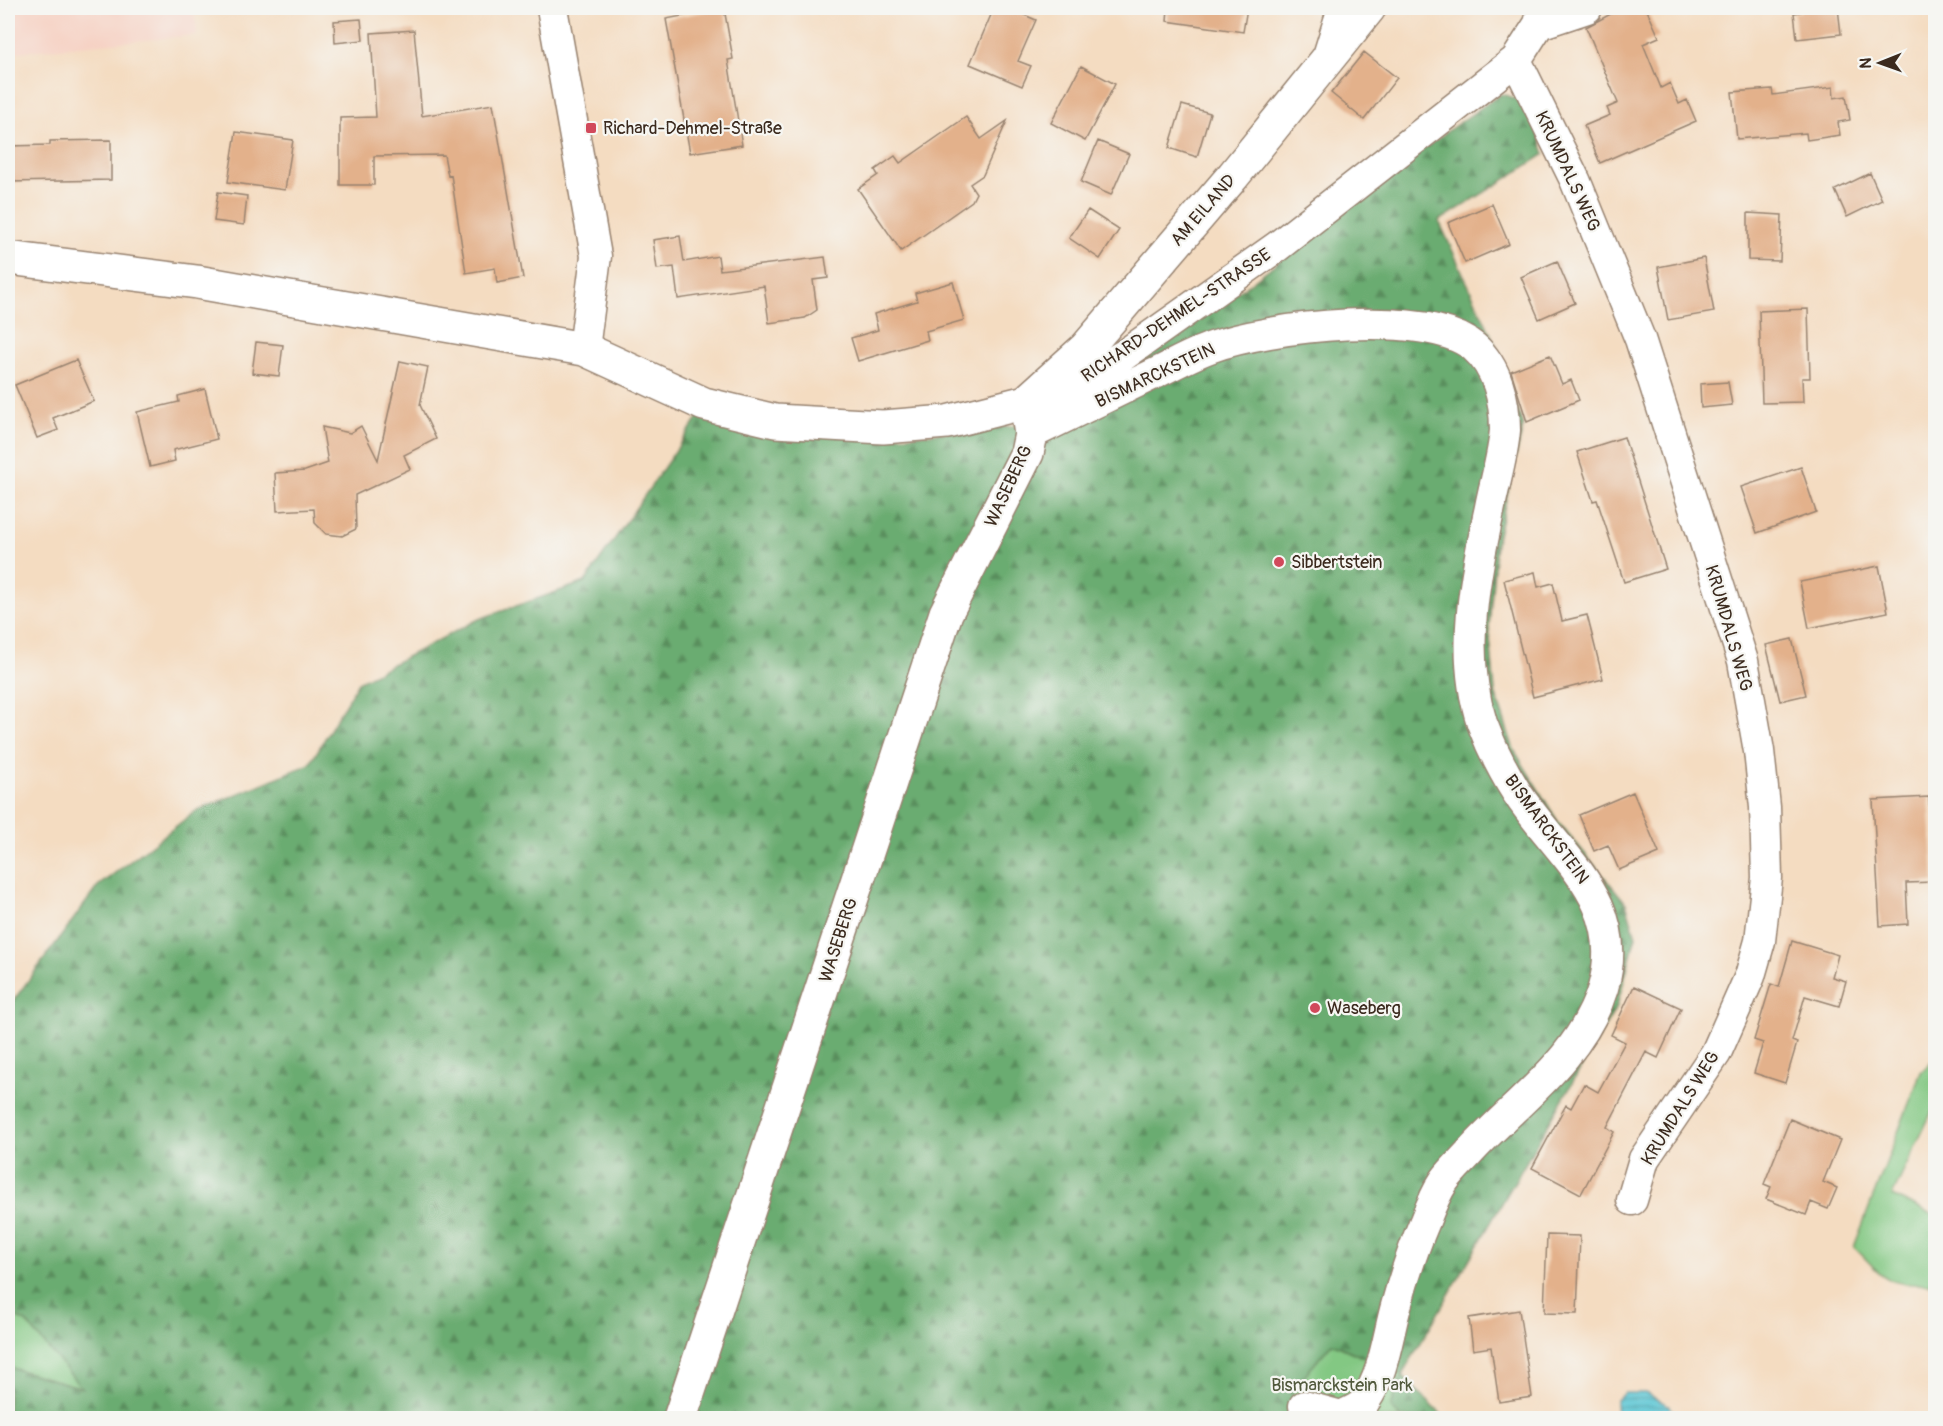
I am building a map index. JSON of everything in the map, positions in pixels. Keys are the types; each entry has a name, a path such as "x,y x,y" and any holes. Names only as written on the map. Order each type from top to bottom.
{"street":[{"path":"552,8 596,256 584,349"},
{"path":"1326,62 1343,8"},
{"name":"AM EILAND","path":"1026,402 1086,348 1233,176 1369,8"},
{"path":"1541,16 1587,8"},
{"name":"RICHARD-DEHMEL-STRASSE","path":"8,258 197,282 584,349 704,404 775,421 883,427 947,422 1026,402 1072,386 1124,355 1278,246 1516,60 1541,16"},
{"name":"KRUMDALS WEG","path":"1516,60 1575,180 1640,339 1743,661 1765,807 1767,878 1760,941 1750,976 1716,1053 1644,1159 1632,1200"},
{"name":"BISMARCKSTEIN","path":"1031,434 1210,347 1256,334 1373,324 1429,329 1464,340 1481,355 1496,375 1505,414 1504,438 1471,621 1470,663 1474,692 1482,723 1497,758 1518,794 1581,872 1592,891 1603,915 1609,953 1607,971 1596,1006 1579,1039 1540,1085 1485,1136 1445,1179 1407,1269 1381,1373 1363,1405 1341,1416 1304,1406"},
{"name":"WASEBERG","path":"680,1419 946,613 1027,453 1031,434 1026,402"}],"shaded area":[{"path":"8,8 194,8 197,35 8,53"}],"green space":[{"path":"1501,94 1512,97 1526,108 1535,124 1545,154 1439,221 1497,348 1523,426 1496,543 1489,627 1495,692 1514,750 1557,820 1626,903 1636,936 1617,1006 1402,1375 1332,1343 1290,1393 1322,1418 8,1418 8,1367 82,1388 26,1322 8,1313 8,1008 98,886 196,811 310,764 358,682 479,619 585,582 700,415 905,436 1014,426 1244,288 1453,127"},
{"path":"1935,1058 1935,1105 1892,1196 1935,1215 1935,1284 1906,1284 1888,1279 1854,1247 1921,1072"},
{"path":"8,1313 26,1322 82,1388 8,1367"},
{"name":"Bismarckstein Park","path":"1332,1343 1402,1375 1391,1407 1401,1418 1322,1418 1290,1393"},
{"path":"1402,1376 1445,1418 1401,1418 1391,1407"}],"water":[{"path":"1624,1393 1645,1393 1670,1406 1674,1415 1672,1418 1617,1418 1616,1401"}],"building":[{"path":"724,8 733,59 728,60 742,145 690,153 666,19"},
{"path":"994,8 1008,8 1036,20 1018,61 1031,66 1022,86 970,64"},
{"path":"1168,8 1247,8 1243,32 1167,21"},
{"path":"1622,8 1646,8 1659,37 1643,44 1661,88 1670,83 1679,104 1687,100 1696,121 1600,163 1584,126 1610,115 1607,108 1618,103 1586,27"},
{"path":"1800,8 1838,8 1841,34 1797,39 1794,13 1801,12"},
{"path":"361,19 363,40 335,43 334,21"},
{"path":"414,30 422,116 493,104 523,278 497,283 495,268 466,273 451,175 448,176 444,155 374,156 374,185 340,185 340,118 376,117 371,33"},
{"path":"1364,52 1397,78 1364,120 1331,93"},
{"path":"1081,66 1115,84 1085,141 1051,123"},
{"path":"1833,87 1834,98 1846,96 1850,120 1838,122 1840,135 1807,140 1806,133 1737,139 1732,92 1772,89 1773,95"},
{"path":"1182,105 1210,113 1197,157 1169,148"},
{"path":"966,117 981,139 1007,121 983,175 970,184 976,193 972,201 901,251 858,189 878,175 875,170 895,156 900,163"},
{"path":"236,132 293,140 285,190 228,182"},
{"path":"111,140 111,180 8,182 8,146 50,145 50,141"},
{"path":"1098,141 1129,154 1111,195 1081,182"},
{"path":"1870,173 1882,200 1847,217 1835,190"},
{"path":"218,192 247,196 244,225 214,221"},
{"path":"1492,204 1509,244 1465,263 1448,223"},
{"path":"1088,210 1119,230 1100,259 1069,238"},
{"path":"1748,213 1782,215 1780,261 1748,260"},
{"path":"680,236 684,262 718,256 720,270 825,257 828,278 813,280 817,310 805,318 769,323 764,286 678,299 674,267 657,269 653,240"},
{"path":"1704,258 1714,312 1668,320 1658,267"},
{"path":"1557,261 1575,303 1539,319 1521,277"},
{"path":"953,282 964,320 926,331 928,340 858,361 851,338 878,330 874,314 917,301 915,293"},
{"path":"1808,309 1810,378 1802,378 1803,402 1762,403 1759,311"},
{"path":"256,342 283,345 279,376 252,373"},
{"path":"1550,355 1562,384 1571,380 1579,400 1527,422 1511,371"},
{"path":"76,360 94,401 53,418 58,430 37,438 15,385"},
{"path":"400,361 428,367 420,405 436,439 404,455 410,469 355,495 356,529 342,536 326,534 315,523 314,509 277,511 275,473 305,471 328,463 322,427 350,433 361,426 378,460"},
{"path":"1728,382 1732,405 1701,408 1700,384"},
{"path":"205,389 217,439 173,450 175,461 150,467 137,412 179,402 178,396"},
{"path":"1624,437 1666,569 1624,582 1597,500 1593,501 1577,452"},
{"path":"1801,467 1816,512 1757,533 1741,487"},
{"path":"1879,566 1888,612 1809,628 1800,582"},
{"path":"1535,572 1538,587 1553,583 1562,621 1587,615 1603,679 1533,697 1504,580"},
{"path":"1792,639 1806,695 1780,701 1766,645"},
{"path":"1633,792 1659,853 1619,870 1608,845 1594,851 1579,815"},
{"path":"1929,797 1934,882 1906,883 1908,924 1880,926 1873,800"},
{"path":"1792,941 1838,955 1832,977 1846,981 1839,1006 1805,996 1792,1041 1797,1043 1785,1083 1754,1073 1763,1043 1754,1040 1771,984 1779,987"},
{"path":"1634,986 1681,1008 1658,1058 1646,1052 1607,1127 1614,1132 1581,1194 1532,1168 1566,1105 1571,1108 1584,1084 1598,1092 1625,1042 1611,1035"},
{"path":"1790,1119 1840,1140 1823,1182 1837,1188 1828,1209 1811,1202 1806,1215 1766,1199 1771,1187 1764,1184"},
{"path":"1547,1235 1580,1236 1577,1314 1544,1313"},
{"path":"1519,1310 1532,1397 1499,1402 1491,1347 1473,1350 1469,1318"}],"place":[{"name":"Richard-Dehmel-Straße","path":"591,128"},
{"name":"Sibbertstein","path":"1279,562"},
{"name":"Waseberg","path":"1315,1008"}]}
